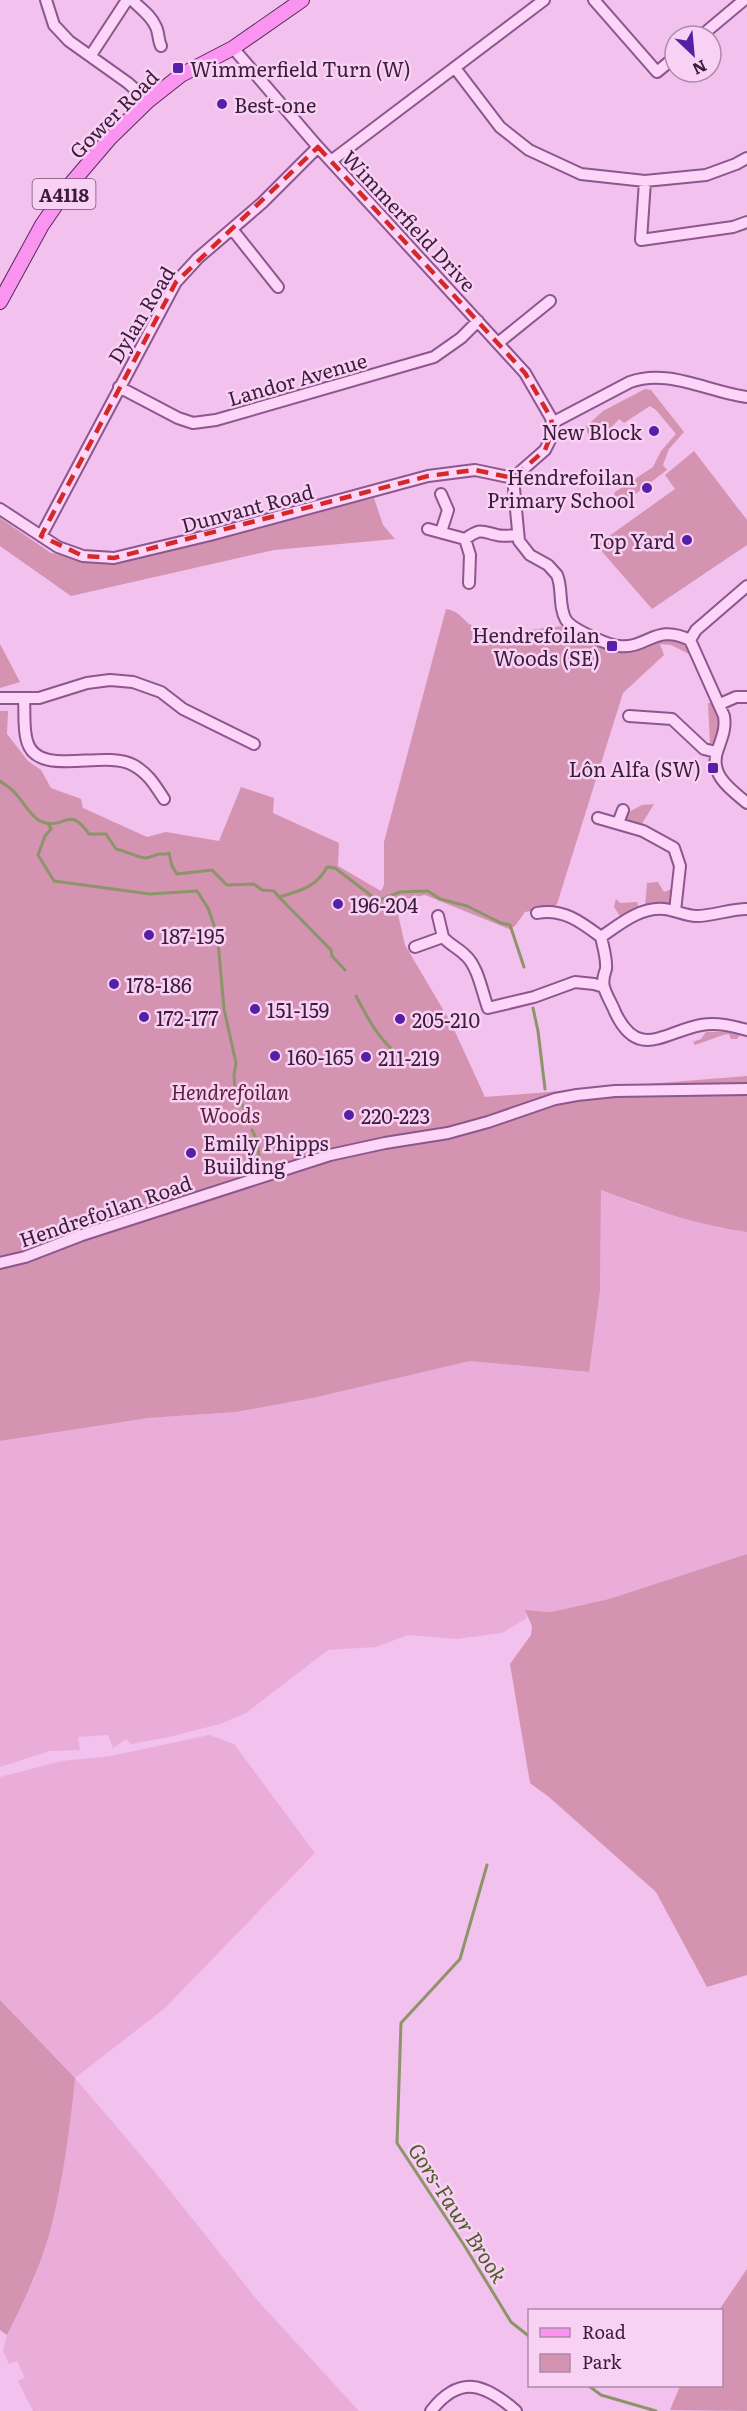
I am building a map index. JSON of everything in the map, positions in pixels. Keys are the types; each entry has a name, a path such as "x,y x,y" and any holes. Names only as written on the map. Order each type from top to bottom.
{"main road":[{"name":"Gower Road","path":"0,302 42,225 69,186 110,138 148,101 181,75 233,48 302,0"}],"street":[{"path":"46,0 54,25 69,41 128,83 148,101"},
{"path":"91,55 127,0"},
{"path":"132,0 151,18 158,29 158,40 161,46"},
{"path":"331,161 544,0"},
{"path":"594,0 657,72 663,67"},
{"path":"715,24 744,0"},
{"name":"Wimmerfield Drive","path":"233,48 318,147 525,374 552,423"},
{"path":"455,68 500,127 529,150 581,174 645,181 706,175 747,158"},
{"name":"Dylan Road","path":"41,536 176,282 198,258 262,203 318,147"},
{"path":"645,181 642,240 733,227 747,222"},
{"path":"232,229 278,287"},
{"path":"498,343 550,302"},
{"name":"Landor Avenue","path":"119,387 178,418 193,423 216,420 434,357 478,321"},
{"path":"747,397 668,378 643,377 552,423 552,436 545,450 513,478 517,535 530,555 548,565 557,575 560,581 562,609 571,626 592,637 620,646 668,633 690,640 720,704 726,726 717,752 716,769 721,779 747,803"},
{"name":"Dunvant Road","path":"0,509 58,547 84,556 114,558 189,541 428,476 475,470 513,478"},
{"path":"441,494 448,510 441,532"},
{"path":"428,529 465,539"},
{"path":"465,539 476,531 483,530 499,536 517,535"},
{"path":"465,539 470,555 468,583"},
{"path":"690,640 696,630 745,590"},
{"path":"0,698 24,699 55,695 87,683 110,680 133,682 161,692 183,709 254,744"},
{"path":"720,704 736,697 747,697"},
{"path":"24,699 27,742 40,758 51,762 119,760 133,765 151,778 164,799"},
{"path":"629,716 672,719 704,749 717,752"},
{"path":"618,823 623,810"},
{"path":"598,818 643,831 674,848 680,866 675,911"},
{"path":"601,937 631,917 648,909 675,911 693,916 710,915 732,909 747,909"},
{"path":"542,910 562,913 578,920 601,937 606,967 603,975 604,987 624,1028 640,1040 654,1040 699,1025 714,1023 747,1030"},
{"path":"438,916 443,937 472,963 488,1008 509,1001 534,997 574,981 604,987"},
{"path":"415,947 443,937"},
{"name":"Hendrefoilan Road","path":"0,1263 25,1257 82,1235 330,1155 448,1133 555,1099 615,1091 747,1089"},
{"path":"431,2411 452,2390 473,2386 497,2395 516,2411"}],"highlighted area":[{"path":"318,147 525,373 551,418 553,430 545,450 513,478 475,470 428,476 114,558 83,556 41,536 176,282"}],"shaded area":[{"path":"601,1190 639,1205 722,1228 747,1232 747,1554 609,1599 551,1612 525,1610 527,1618 502,1633 457,1639 408,1635 376,1647 328,1650 246,1713 220,1724 131,1744 126,1739 113,1748 108,1735 78,1737 80,1750 50,1751 0,1767 0,1441 148,1418 236,1412 313,1398 470,1361 588,1372 600,1291"},
{"path":"209,1735 234,1744 315,1853 165,2008 75,2078 0,2000 0,1777 62,1761 111,1756"},
{"path":"75,2078 155,2172 258,2301 359,2411 33,2411 18,2381 25,2378 17,2361 9,2364 3,2351 7,2335 34,2279 51,2229"}],"green space":[{"path":"645,389 651,390 684,432 669,449 663,465 667,470 617,508 613,499 615,492 653,467 661,451 676,434 650,406 624,423 619,419 607,432 593,440 584,428 603,411"},
{"path":"694,451 747,520 747,545 652,609 598,547 598,544 675,489 665,475"},
{"path":"374,498 383,525 395,539 274,550 71,596 0,546 0,518 51,553 104,564"},
{"name":"Hendrefoilan Woods","path":"446,609 455,612 473,626 493,631 564,626 589,643 618,651 629,650 668,638 677,639 693,656 671,645 660,644 664,655 623,693 557,904 552,908 525,912 515,926 509,929 425,895 395,901 405,945 451,1023 485,1097 747,1076 747,1232 673,1215 601,1190 600,1291 589,1372 470,1361 313,1398 236,1412 148,1418 0,1441 0,711 8,711 7,734 28,761 41,770 51,788 81,799 83,808 147,837 166,832 219,841 241,787 274,798 273,813 339,843 338,866 381,891 384,885 384,842"},
{"path":"0,644 20,682 0,688"},
{"path":"708,703 712,703 719,721 715,742 710,744"},
{"path":"654,804 640,827 626,821 627,813 642,805"},
{"path":"658,882 664,892 672,889 669,904 645,907 647,883"},
{"path":"616,899 620,903 637,902 639,910 622,919 614,907"},
{"path":"706,1032 726,1032 740,1035 737,1039 731,1039 729,1034 723,1035 695,1045 693,1042 701,1039"},
{"path":"747,1554 747,1975 707,1987 656,1892 549,1797 530,1783 510,1664 531,1635 532,1626 525,1610 551,1612 609,1599"},
{"path":"0,2000 75,2078 66,2154 51,2228 37,2270 7,2335 0,2330"},
{"path":"747,2269 747,2411 670,2410 680,2387 723,2387 723,2309 720,2309"}],"waterway":[{"path":"0,781 13,791 33,816 40,821 56,823 76,820 89,834 106,834 116,849 142,857 169,853 172,866 177,874 212,870 227,885 254,884 262,890 274,891 279,897 313,884 327,867 335,868 373,897"},
{"path":"48,823 51,829 45,836 38,855 54,881 150,894 197,891 208,908 215,928"},
{"path":"380,900 400,892 428,891 440,899 467,906 501,923 510,925 524,967"},
{"path":"279,897 331,950 332,956 345,970"},
{"path":"218,942 224,1009 236,1063 235,1091 245,1110"},
{"path":"356,996 381,1038 403,1057"},
{"path":"533,1008 545,1089"},
{"path":"252,1130 257,1140 260,1167"},
{"name":"Gors-Fawr Brook","path":"487,1865 460,1959 401,2023 397,2143 511,2322 528,2335"},
{"name":"Gors-Fawr Brook","path":"590,2387 601,2395 656,2411"}],"place":[{"name":"Wimmerfield Turn (W)","path":"178,68"},
{"name":"Best-one","path":"222,104"},
{"name":"New Block","path":"654,431"},
{"name":"Hendrefoilan Primary School","path":"647,488"},
{"name":"Top Yard","path":"687,540"},
{"name":"Hendrefoilan Woods (SE)","path":"612,646"},
{"name":"Lôn Alfa (SW)","path":"713,768"},
{"name":"196-204","path":"338,904"},
{"name":"187-195","path":"149,935"},
{"name":"178-186","path":"114,984"},
{"name":"151-159","path":"255,1009"},
{"name":"172-177","path":"144,1017"},
{"name":"205-210","path":"400,1019"},
{"name":"160-165","path":"275,1056"},
{"name":"211-219","path":"366,1057"},
{"name":"220-223","path":"349,1115"},
{"name":"Emily Phipps Building","path":"191,1153"}]}
